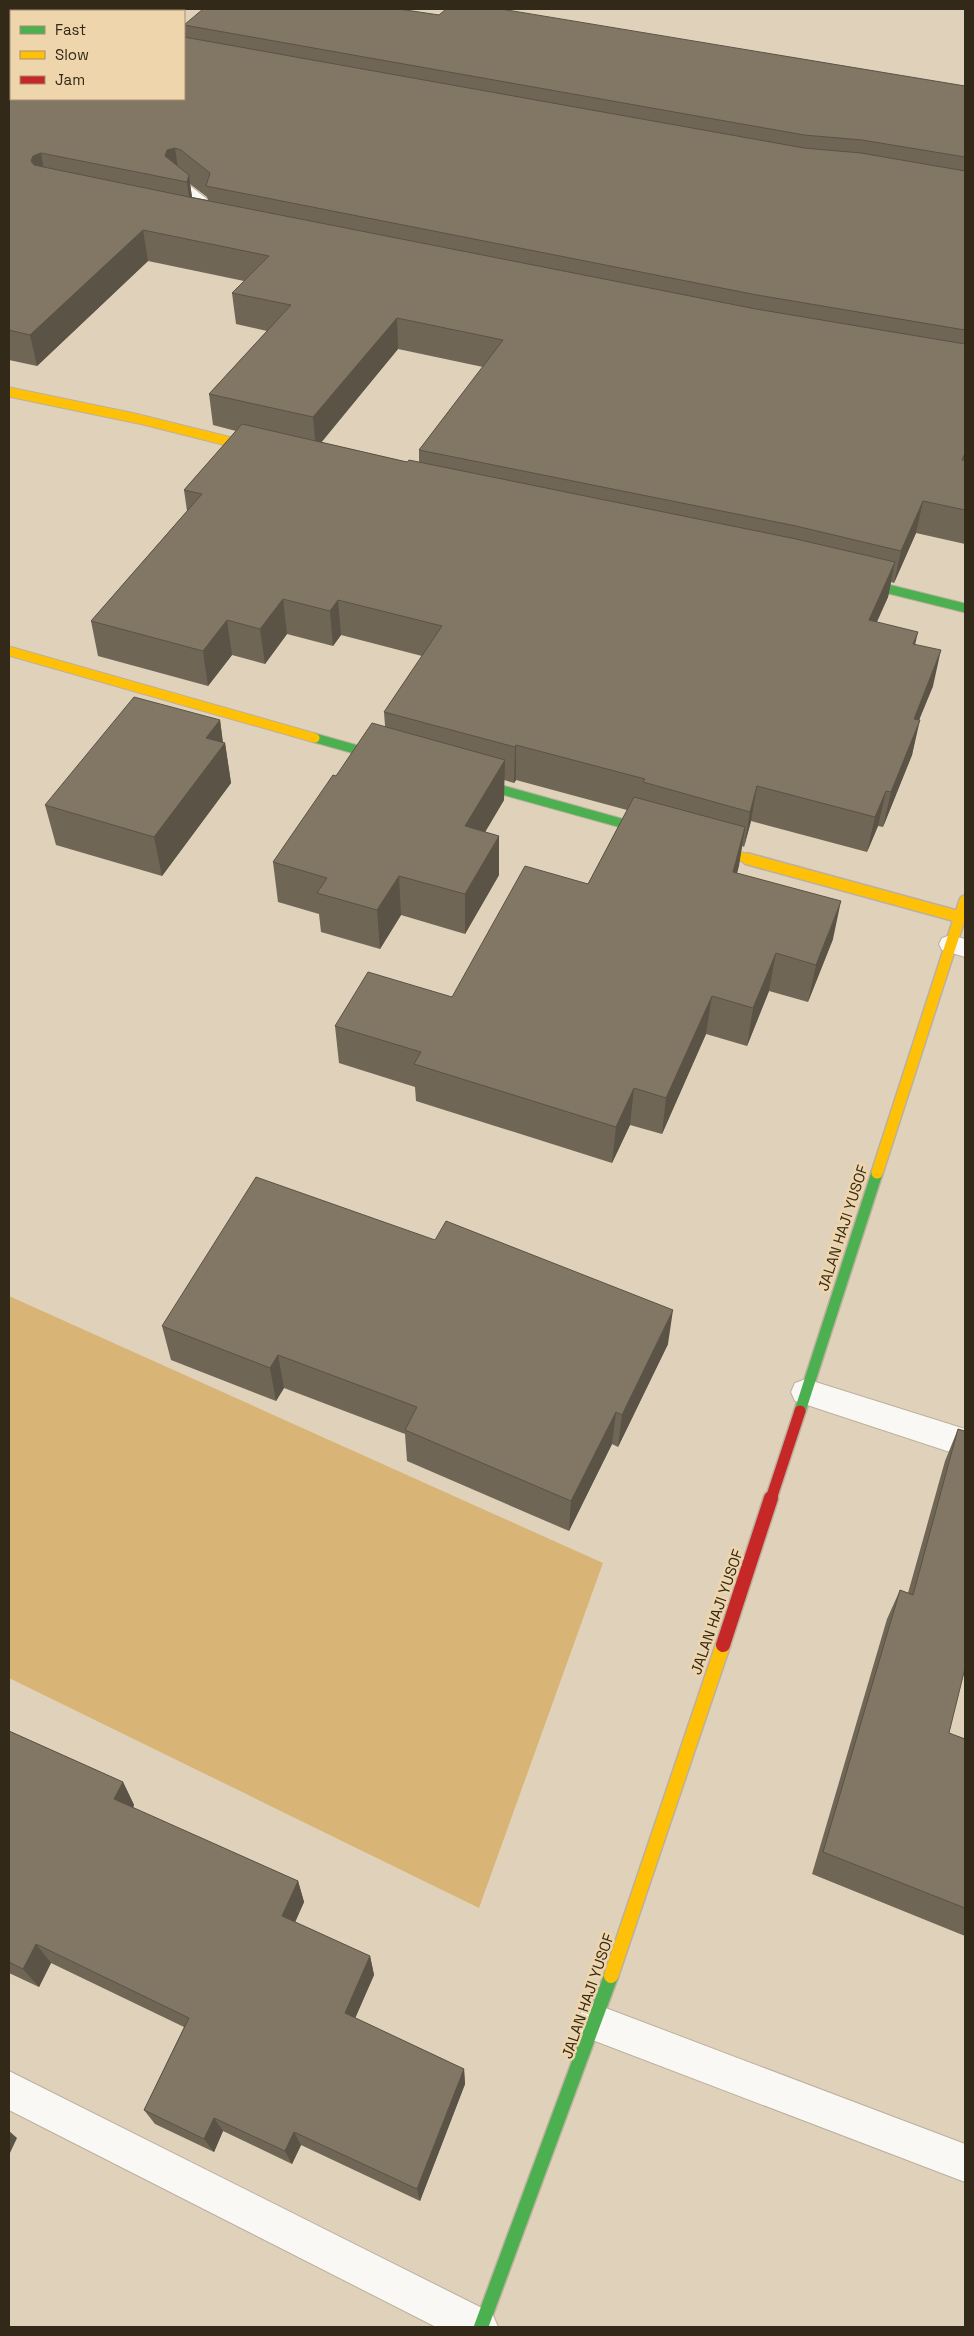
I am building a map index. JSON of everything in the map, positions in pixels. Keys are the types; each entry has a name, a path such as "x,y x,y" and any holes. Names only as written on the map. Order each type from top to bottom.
{"street":[{"path":"178,184 204,203 199,222"},
{"path":"180,218 216,225"},
{"path":"9,392 139,419 273,453"},
{"path":"837,576 965,608"},
{"path":"9,651 399,762"},
{"path":"456,777 665,836"},
{"path":"694,843 960,917"},
{"name":"JALAN HAJI YUSOF","path":"480,2327 596,2023 806,1392 958,946 960,917 965,901"},
{"path":"806,1392 965,1444"},
{"path":"596,2023 965,2163"},
{"path":"9,2090 480,2327"}],"shaded area":[{"path":"9,1296 603,1563 479,1908 9,1678"}],"building":[{"path":"203,9 399,9 439,15 446,9 501,9 965,86 965,157 862,140 804,135 185,24"},
{"path":"185,37 804,148 861,153 965,171 965,330 757,295 206,186 210,173 181,150 175,148 167,150 165,156 189,175 187,182 41,153 33,156 31,161 34,165 189,197 756,309 965,344 965,453 962,460 965,460 965,510 923,501 901,551 796,526 419,450 503,340 397,318 313,417 209,394 291,305 232,293 269,256 143,230 30,335 9,330 9,74 10,100 185,100"},
{"path":"242,424 407,462 409,460 796,539 895,562 869,620 918,632 913,644 941,650 914,719 920,720 891,792 886,791 875,817 757,786 750,812 643,782 645,779 384,712 442,626 338,600 330,611 283,599 260,629 227,620 203,651 91,621 202,494 184,490"},
{"path":"134,697 220,720 206,738 225,743 154,837 45,805"},
{"path":"372,723 505,760 465,826 499,836 465,894 399,876 377,910 317,893 327,878 273,862 333,775 336,776"},
{"path":"634,797 745,827 733,872 841,901 816,965 776,953 753,1008 712,996 666,1098 634,1088 616,1127 414,1064 421,1052 335,1026 368,972 452,997 525,866 588,884"},
{"path":"256,1177 435,1240 446,1221 673,1310 622,1415 616,1412 571,1501 405,1430 417,1407 278,1355 270,1368 162,1326"},
{"path":"958,1429 965,1431 965,1668 949,1733 965,1739 965,1908 823,1852 900,1590 913,1595"},
{"path":"9,1731 123,1782 114,1799 298,1881 282,1916 370,1956 345,2013 464,2069 417,2189 294,2132 285,2151 214,2118 204,2139 144,2110 189,2018 36,1944 23,1969 9,1962"}],"traffic: fast":[{"path":"852,580 965,608"},
{"path":"315,738 390,759"},
{"path":"470,781 657,833"},
{"path":"800,1411 877,1173"},
{"path":"481,2327 611,1976"}],"traffic: slow":[{"path":"9,392 139,419 263,450"},
{"path":"9,651 315,738"},
{"path":"706,847 960,917"},
{"path":"877,1173 965,901"},
{"path":"611,1976 723,1645"}],"traffic: jam":[{"path":"723,1645 800,1411"}]}
